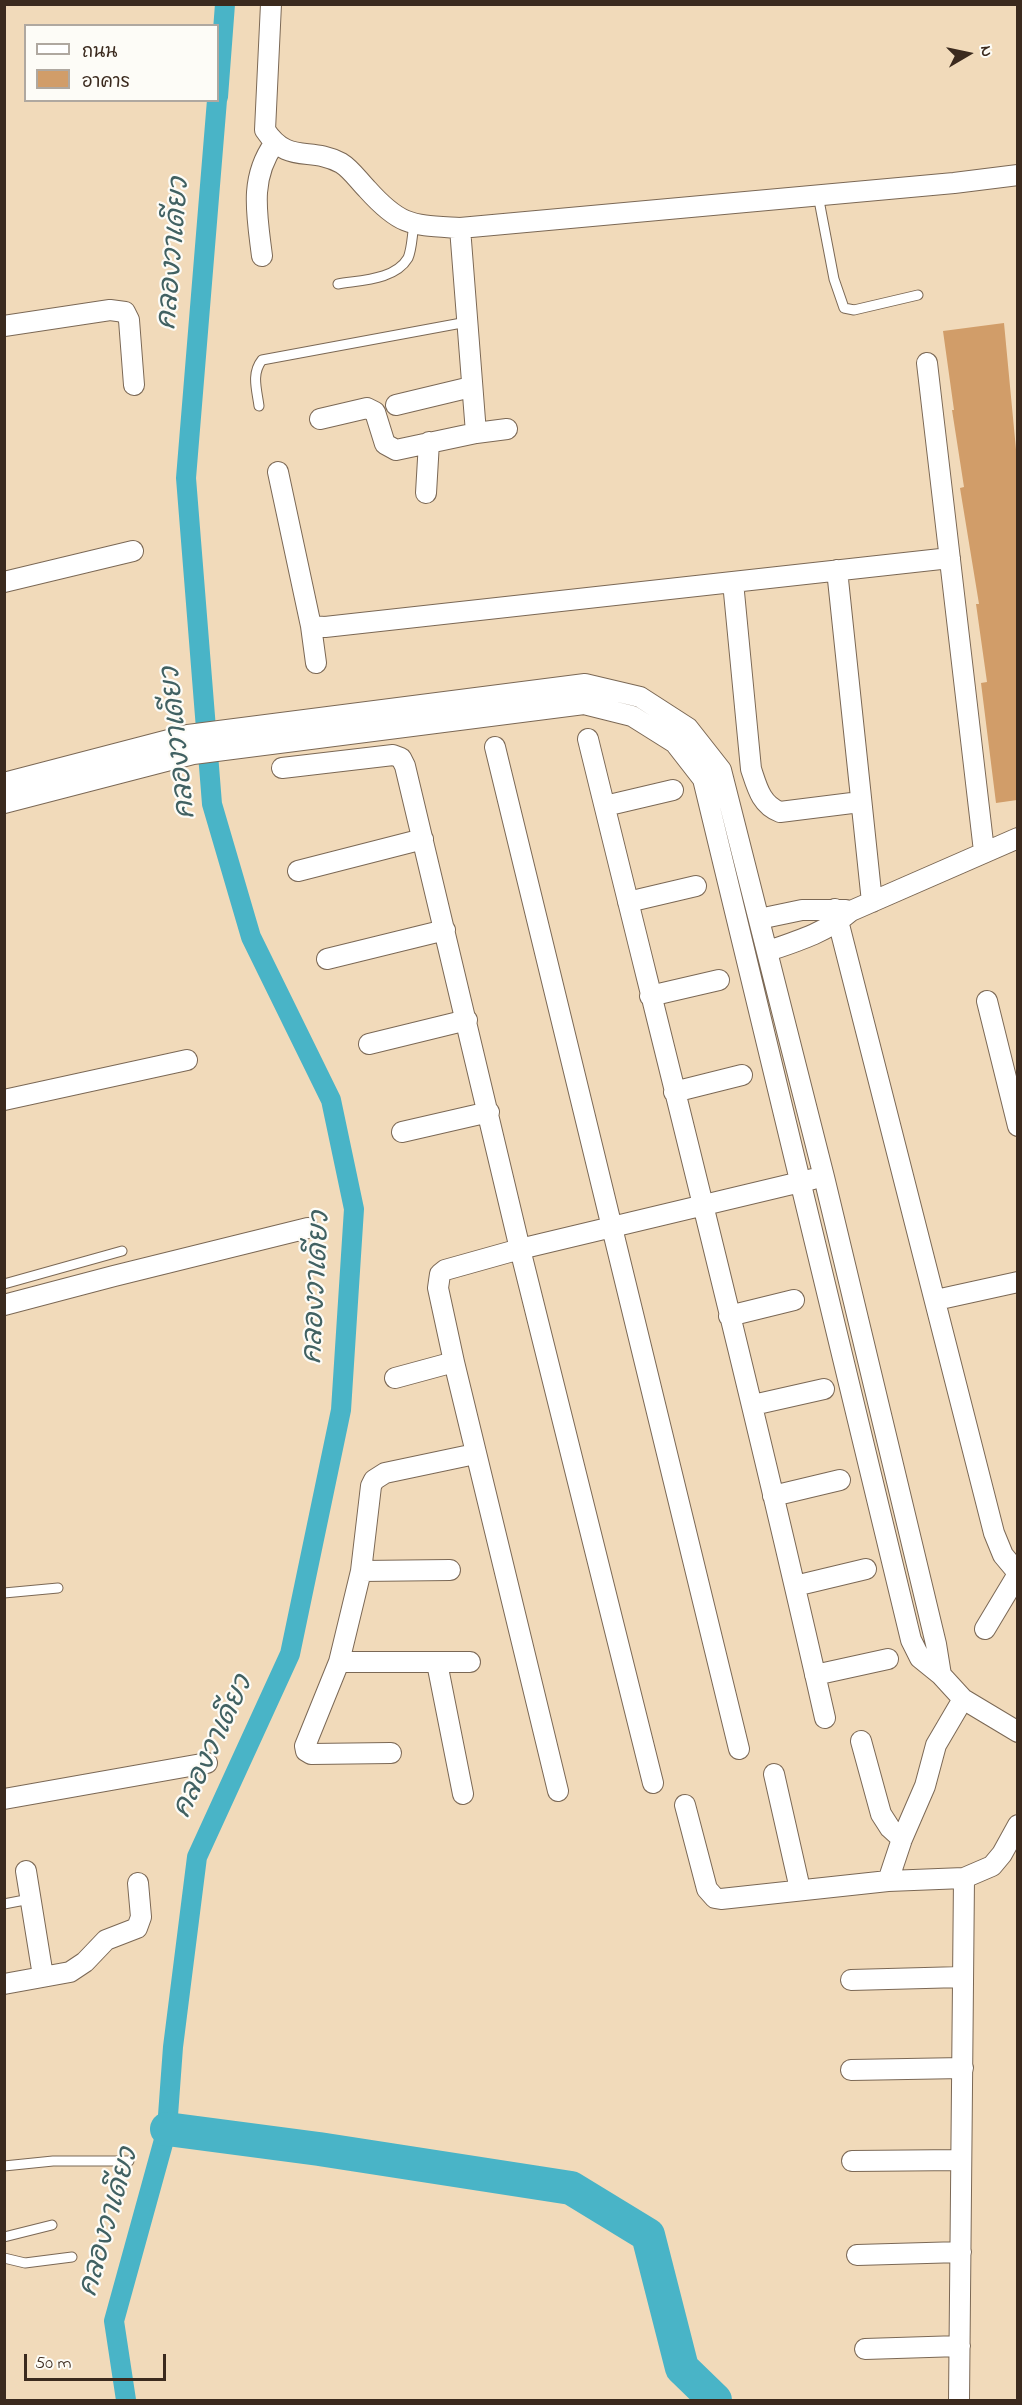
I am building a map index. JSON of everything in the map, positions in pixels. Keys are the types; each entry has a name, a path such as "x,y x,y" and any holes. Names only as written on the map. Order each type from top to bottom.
{"street":[{"path":"271,4 265,130 274,144 296,153 324,156 343,164 397,218 414,225 460,228 1017,175"},
{"path":"262,256 256,195 264,159 274,144"},
{"path":"460,228 476,433"},
{"path":"4,326 110,310 125,312 129,320 134,385"},
{"path":"927,363 984,852"},
{"path":"396,405 471,387"},
{"path":"320,419 367,408 375,412 385,444 390,449 396,450 476,433 507,429"},
{"path":"426,492 429,442"},
{"path":"278,472 311,626 316,663"},
{"path":"4,582 133,551"},
{"path":"311,626 325,627 950,558"},
{"path":"837,570 872,902"},
{"path":"733,582 751,769 765,803 769,808 780,812 860,802"},
{"path":"4,783 192,734 585,684 640,697 688,728 721,771 758,936 802,1182 911,1640 920,1658 941,1675 963,1699 1017,1732"},
{"path":"434,702 437,722"},
{"path":"4,803 196,754 584,704 632,716 675,743 703,779 758,936 824,1177 936,1644 941,1675"},
{"path":"264,724 266,744"},
{"path":"192,734 196,754"},
{"path":"588,739 729,1316 753,1405 825,1718"},
{"path":"495,747 614,1227 739,1749"},
{"path":"282,768 393,755 400,758 405,766 520,1249 653,1783"},
{"path":"605,806 673,790"},
{"path":"758,936 811,937 841,914 1017,838"},
{"path":"298,871 423,839"},
{"path":"628,902 696,886"},
{"path":"758,936 802,910 841,914"},
{"path":"841,914 994,1533 1003,1555 1017,1574 985,1629"},
{"path":"327,959 445,930"},
{"path":"650,996 719,980"},
{"path":"987,1001 1017,1126"},
{"path":"369,1044 466,1020"},
{"path":"4,1100 187,1060"},
{"path":"674,1092 742,1075"},
{"path":"402,1132 489,1112"},
{"path":"558,1791 454,1362 438,1288 440,1274 445,1270 520,1249 824,1177"},
{"path":"4,1305 308,1228"},
{"path":"936,1300 1017,1282"},
{"path":"729,1316 794,1300"},
{"path":"395,1378 454,1362"},
{"path":"753,1405 824,1389"},
{"path":"391,1753 310,1754 306,1751 306,1741 339,1662 361,1571 371,1486 374,1480 385,1473 475,1454"},
{"path":"773,1496 840,1480"},
{"path":"361,1571 450,1569"},
{"path":"795,1586 866,1569"},
{"path":"815,1675 888,1659"},
{"path":"339,1662 470,1662"},
{"path":"437,1663 463,1794"},
{"path":"888,1881 902,1839 925,1786 936,1745 963,1699"},
{"path":"861,1741 881,1814 902,1839"},
{"path":"4,1799 207,1763"},
{"path":"774,1774 800,1889"},
{"path":"685,1805 706,1889 715,1898 721,1899 888,1881 964,1878 992,1866 1002,1854 1017,1825"},
{"path":"26,1871 43,1976"},
{"path":"959,2400 964,1878"},
{"path":"4,1984 70,1972 85,1962 106,1940 137,1928 141,1917 138,1883"},
{"path":"851,1980 962,1977"},
{"path":"851,2070 963,2068"},
{"path":"852,2161 961,2160"},
{"path":"857,2255 961,2252"},
{"path":"865,2349 960,2346"}],"lane":[{"path":"818,195 834,279 844,308 854,310 918,295"},
{"path":"338,284 384,275 400,268 409,256 414,225"},
{"path":"260,406 255,376 256,367 262,360 467,322"},
{"path":"4,1284 122,1251"},
{"path":"4,1593 58,1588"},
{"path":"4,1904 30,1899"},
{"path":"4,2166 53,2161 129,2161"},
{"path":"4,2237 52,2226"},
{"path":"4,2258 25,2263 72,2257"}],"building":[{"path":"1004,323 1017,460 1017,800 996,803 981,683 987,682 976,604 979,604 960,488 964,487 943,331"}],"waterway":[{"name":"คลองวาเดียว","path":"219,84 225,4"},
{"name":"คลองวาเดียว","path":"126,2400 114,2321 167,2129 173,2047 197,1857 290,1654 341,1410 354,1209 331,1100 251,937 212,804 186,478 217,102"},
{"path":"167,2129 319,2149 571,2188 648,2235 682,2368 715,2400"}]}
